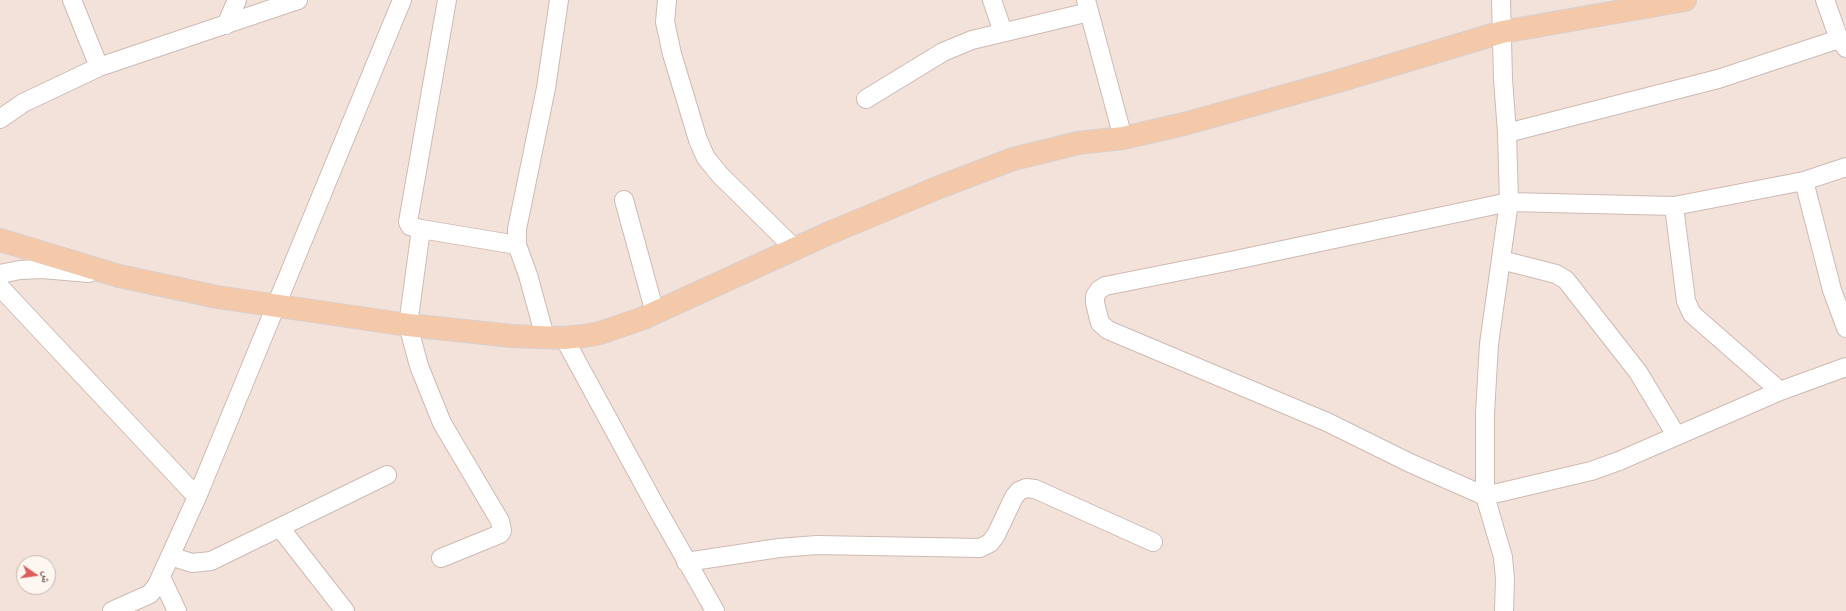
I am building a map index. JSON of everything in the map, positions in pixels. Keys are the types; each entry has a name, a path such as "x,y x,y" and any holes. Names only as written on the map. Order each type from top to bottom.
{"main road":[{"path":"0,240 119,276 217,297 275,304 408,325 512,336 555,337 600,333 655,313 794,250 930,191 1013,159 1078,143 1123,138 1184,124 1342,80 1502,32 1685,0"}],"street":[{"path":"72,0 99,67"},
{"path":"226,25 237,0"},
{"path":"2,110 99,67 298,0"},
{"path":"145,611 150,594 161,577 197,497 275,304 402,0"},
{"path":"447,0 408,222 410,226 421,229 517,245"},
{"path":"559,0 546,88 517,229 517,245 528,275 555,337 715,611"},
{"path":"667,0 665,22 672,54 698,140 706,158 720,175 794,250"},
{"path":"992,0 1003,32"},
{"path":"1500,0 1503,79 1508,133 1509,202 1489,344 1485,413 1486,496 1503,557 1505,579 1504,611"},
{"path":"1508,133 1718,79 1842,44 1825,0"},
{"path":"866,99 943,52 972,40 1087,6 1123,138"},
{"path":"1846,167 1804,181 1674,206 1509,202 1234,261 1105,286 1099,290 1095,296 1095,303 1100,323 1108,330 1320,419 1410,463 1486,496 1591,470 1619,461 1780,391 1846,367"},
{"path":"1804,181 1832,290 1846,328"},
{"path":"624,200 655,313"},
{"path":"1674,206 1686,301 1692,314 1780,391"},
{"path":"421,229 408,325 420,366 442,422 500,521 501,526 500,534 441,558"},
{"path":"1501,260 1556,274 1566,280 1638,372 1676,435"},
{"path":"0,274 20,270 42,269 119,276"},
{"path":"0,287 197,497"},
{"path":"170,556 192,563 211,561 281,529 388,476"},
{"path":"686,562 779,548 817,545 980,548 990,543 996,535 1014,497 1019,490 1026,488 1035,489 1153,542"},
{"path":"281,529 345,611"},
{"path":"161,577 177,611"},
{"path":"112,611 150,594"}],"shaded area":[{"path":"0,0 1846,0 1846,611 0,611"}]}
